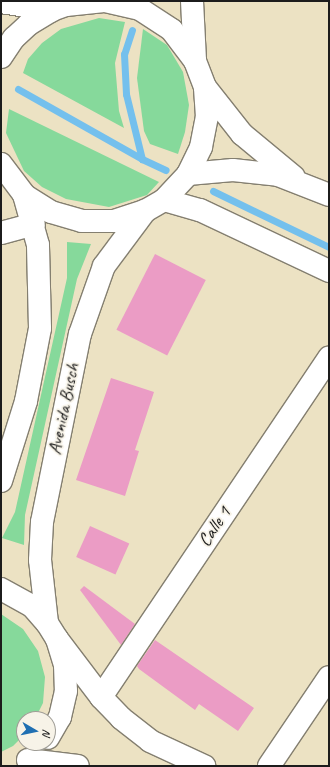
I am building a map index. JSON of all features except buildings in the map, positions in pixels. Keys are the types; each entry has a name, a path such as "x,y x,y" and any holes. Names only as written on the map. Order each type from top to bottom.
{"main road":[{"path":"1,2 63,6 103,1 140,9 172,30 195,61"},
{"path":"1,164 24,195 51,212 82,221 114,221 145,211 164,200 188,174 201,147 207,117 204,87 195,61 192,1"},
{"path":"1,55 30,24 63,6"},
{"path":"204,87 242,134 307,186"},
{"path":"188,174 233,170 278,175 329,195"},
{"name":"Avenida Busch","path":"1,481 26,401 40,328 41,273 34,224 24,195"},
{"path":"164,200 200,210 329,271"},
{"name":"Avenida Busch","path":"52,631 40,560 42,522 80,334 104,266 145,211"},
{"path":"1,233 34,224"},
{"name":"Calle 1","path":"101,696 329,358"},
{"path":"1,589 32,606 101,696 121,718 150,741 204,766"},
{"path":"52,631 65,665 66,691 60,717 56,724"},
{"path":"269,766 329,677"},
{"path":"23,763 36,751"},
{"path":"23,763 78,766"}],"green space":[{"path":"99,18 125,22 115,63 119,111 124,128 23,73 28,59 42,43 61,29"},
{"path":"143,29 167,45 183,72 189,105 185,132 178,154 150,144 144,131 137,78"},
{"path":"9,109 159,182 147,195 109,207 66,199 42,187 24,171 6,133"},
{"path":"67,242 91,244 77,279 25,515 24,545 2,538 15,512 67,278"},
{"path":"1,614 23,629 38,651 45,677 43,703 39,711 16,711 16,743 1,752"}],"waterway":[{"path":"132,30 124,54 126,94 142,159"},
{"path":"18,89 142,159 166,170"},
{"path":"213,191 329,247"}]}
